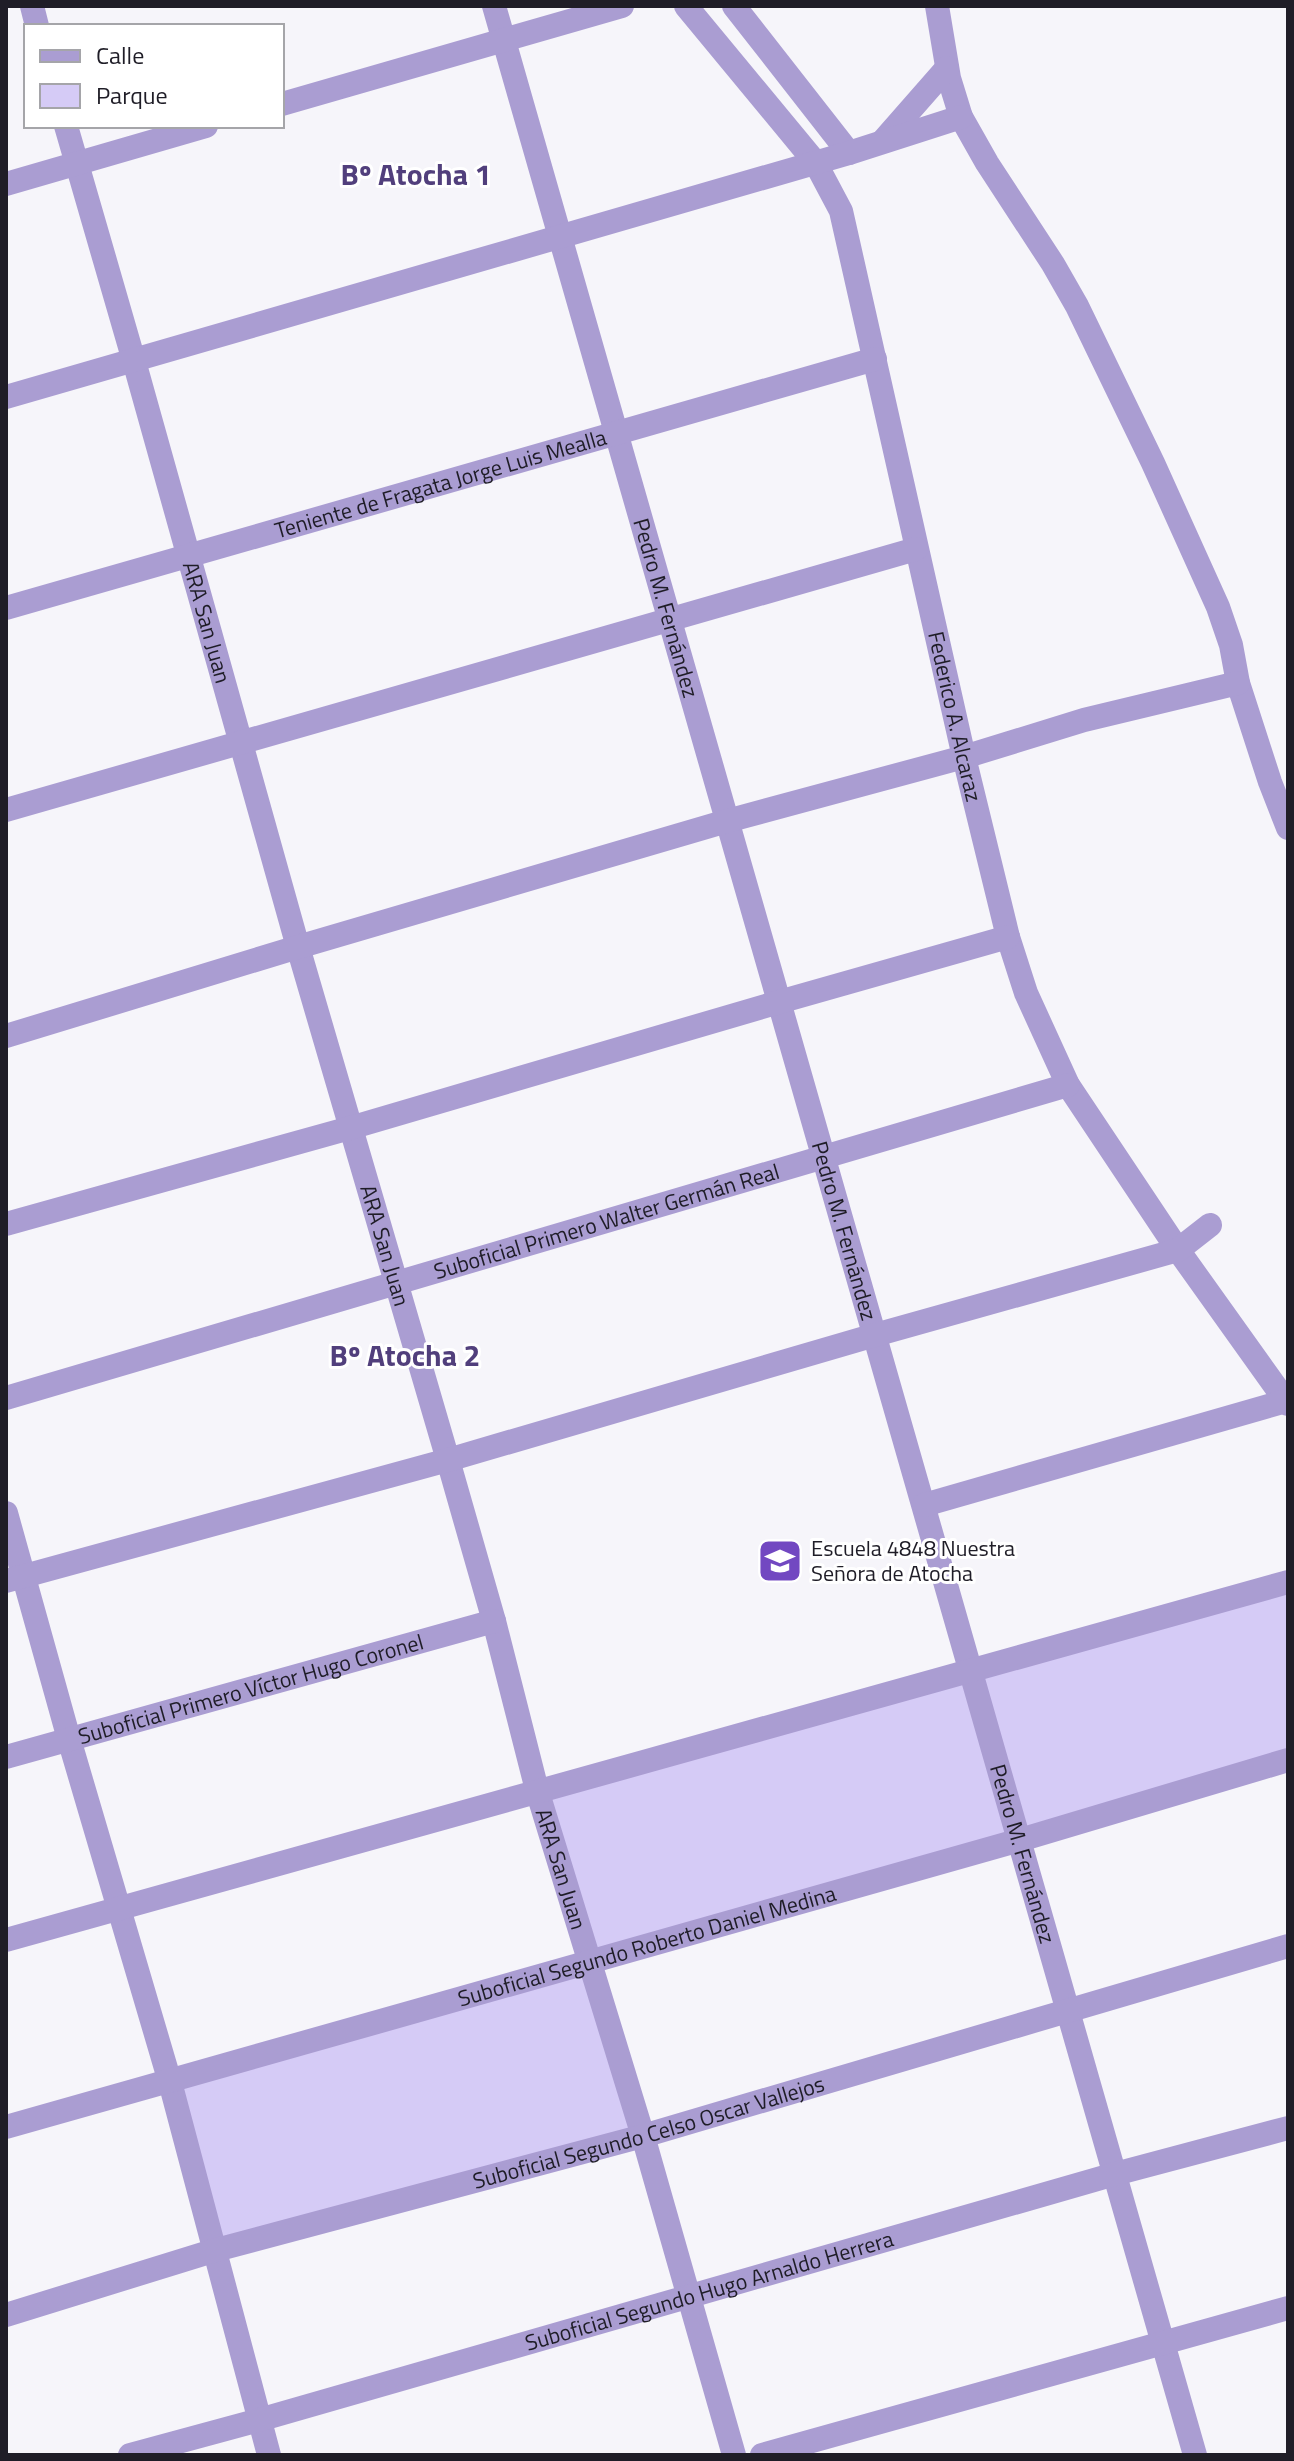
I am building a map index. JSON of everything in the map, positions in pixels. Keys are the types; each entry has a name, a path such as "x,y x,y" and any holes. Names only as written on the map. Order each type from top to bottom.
{"street":[{"name":"Pedro M. Fernández","path":"494,6 1195,2455"},
{"path":"284,103 622,6"},
{"name":"Federico A. Alcaraz","path":"686,6 815,162 841,211 964,757 1008,937 1026,993 1068,1085 1178,1250 1287,1403"},
{"path":"734,6 849,153"},
{"path":"937,6 947,68 961,117 1077,306 1218,607 1231,645 1238,683 1288,828"},
{"path":"882,142 947,68"},
{"path":"6,397 849,153 961,117"},
{"name":"ARA San Juan","path":"67,128 298,947 494,1621 537,1790 643,2136 734,2455"},
{"path":"6,184 199,128"},
{"name":"Teniente de Fragata Jorge Luis Mealla","path":"6,608 875,359"},
{"path":"6,810 916,549"},
{"path":"6,1036 727,821 964,757 1084,720 1238,683"},
{"path":"6,1224 350,1128 1008,937"},
{"name":"Suboficial Primero Walter Germán Real","path":"6,1398 1068,1085"},
{"path":"14,1578 448,1460 1178,1250 1210,1225"},
{"path":"924,1505 1287,1403"},
{"path":"6,1513 14,1578 69,1739 170,2082 269,2455"},
{"path":"6,1940 1288,1582"},
{"name":"Suboficial Primero Víctor Hugo Coronel","path":"6,1757 494,1621"},
{"name":"Suboficial Segundo Roberto Daniel Medina","path":"6,2127 1020,1840 1288,1760"},
{"name":"Suboficial Segundo Celso Oscar Vallejos","path":"6,2315 216,2250 643,2136 1288,1946"},
{"name":"Suboficial Segundo Hugo Arnaldo Herrera","path":"130,2455 1115,2174 1288,2128"},
{"path":"762,2455 1288,2308"}],"green space":[{"path":"1288,1582 1288,1760 589,1961 537,1790"},
{"path":"587,1963 640,2135 217,2248 173,2083"}],"place":[{"name":"Escuela 4848 Nuestra Señora de Atocha","path":"780,1561"}],"district":[{"name":"Bº Atocha 1","path":"416,174"},
{"name":"Bº Atocha 2","path":"405,1355"}]}
